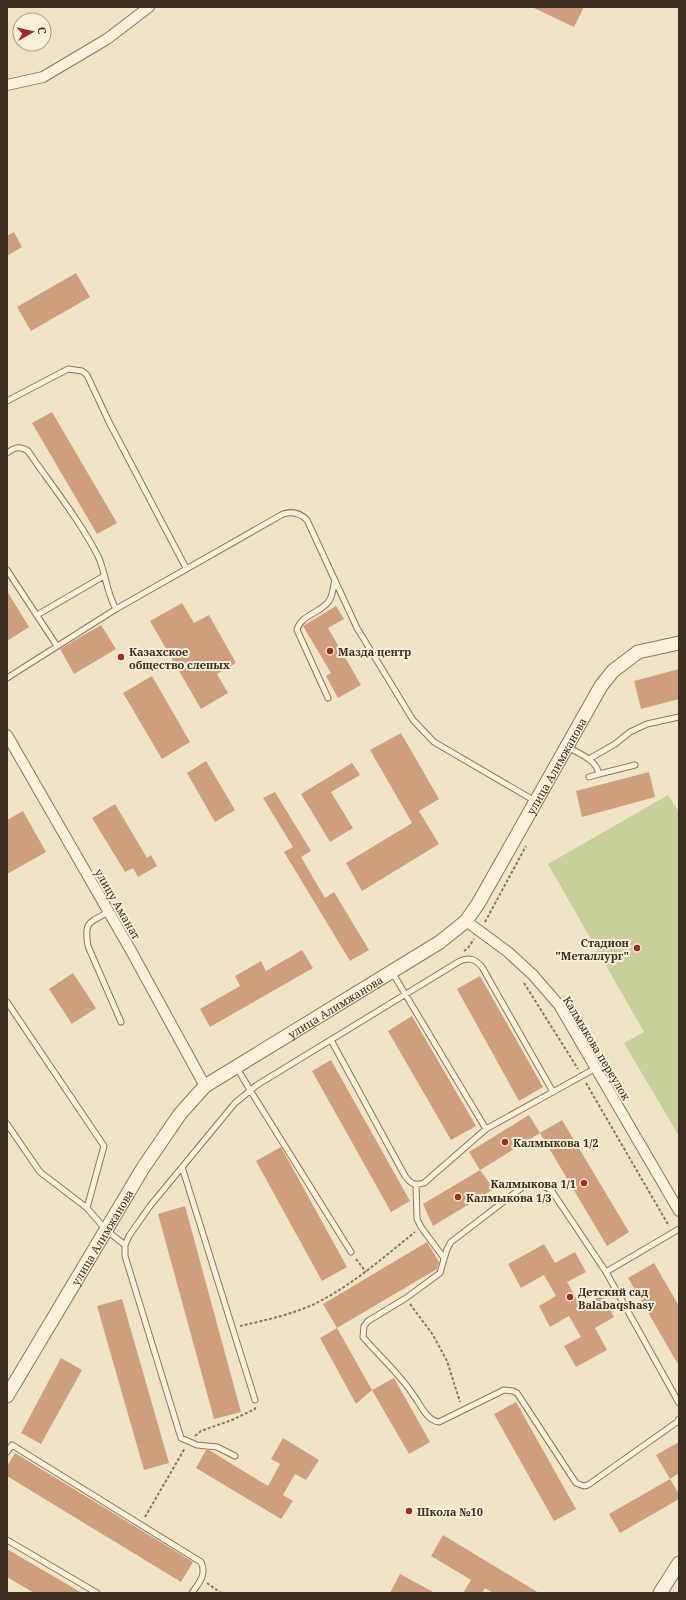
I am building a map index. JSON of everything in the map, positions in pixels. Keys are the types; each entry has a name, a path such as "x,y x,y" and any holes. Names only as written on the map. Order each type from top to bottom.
{"street":[{"path":"7,85 43,77 107,39 149,7"},
{"name":"улица Алимжанова","path":"7,1396 143,1168 180,1114 206,1086 440,942 466,921 478,904 601,686 613,671 638,652 679,643"},
{"name":"улицу Аманат","path":"7,735 206,1086"},
{"name":"Калмыкова переулок","path":"466,921 508,952 533,975 559,1005 679,1211"},
{"path":"660,1593 679,1563"}],"lane":[{"path":"7,401 68,369 82,371 87,375 109,422 186,568"},
{"path":"7,454 14,448 18,447 28,451 88,538 99,559 110,599 116,609"},
{"path":"7,678 116,609 186,568 283,514 291,512 301,514 307,520 357,628 413,720 434,742 536,802"},
{"path":"7,570 57,646"},
{"path":"37,615 104,576"},
{"path":"328,698 297,630 301,622 328,603 335,579"},
{"path":"590,759 615,744 630,732 647,724 679,717"},
{"path":"567,746 590,759 598,768 599,774"},
{"path":"589,777 635,765"},
{"path":"108,912 89,923 86,929 86,937 88,946 121,1022"},
{"path":"235,1456 217,1447 197,1445 181,1438 125,1256 125,1245 129,1236 150,1206 235,1103 250,1090 331,1040 460,961 470,958 478,962 553,1092"},
{"path":"391,971 486,1129"},
{"path":"7,1002 104,1146 87,1208"},
{"path":"331,1040 405,1176 410,1182 416,1185 424,1183 486,1129 596,1068"},
{"path":"237,1067 351,1252"},
{"path":"7,1124 40,1172 87,1208 106,1230 125,1245"},
{"path":"182,1167 255,1400"},
{"path":"416,1185 417,1219 421,1227 444,1258"},
{"path":"679,1403 606,1272 551,1190 543,1186 524,1186 451,1242 444,1258 443,1268 440,1273 406,1298 368,1321 364,1326 363,1337 399,1376 426,1414 432,1420 439,1422 504,1390 513,1391 517,1393 576,1483 584,1486 588,1485 677,1422 679,1419"},
{"path":"606,1272 679,1229"},
{"path":"7,1452 9,1444 201,1562 204,1568 204,1573 192,1593"},
{"path":"7,1540 97,1593"}],"path":[{"path":"520,977 582,1076 673,1232"},
{"path":"233,1328 275,1318 321,1301 366,1272 421,1227"},
{"path":"351,1252 366,1272"},
{"path":"406,1298 433,1335 447,1361 464,1410"},
{"path":"141,1525 189,1442 201,1431 232,1420 255,1409 255,1400"},
{"path":"201,1578 221,1593"}],"green space":[{"name":"Стадион \"Металлург\"","path":"668,795 679,812 679,1136 624,1043 644,1032 548,864"}],"building":[{"path":"532,7 584,7 574,27"},
{"path":"14,232 22,247 7,256 7,236"},
{"path":"76,273 90,297 31,331 17,307"},
{"path":"52,412 117,523 97,534 32,423"},
{"path":"7,591 29,627 7,641"},
{"path":"182,603 194,623 209,615 236,663 217,674 228,693 201,709 150,621"},
{"name":"Мазда центр","path":"336,606 344,619 328,628 361,685 338,698 326,676 331,673 303,626"},
{"path":"101,625 116,649 74,674 60,649"},
{"path":"679,669 679,699 641,709 634,681"},
{"path":"152,676 190,742 162,759 123,693"},
{"path":"401,733 439,799 419,811 439,844 362,891 346,863 412,823 370,750"},
{"path":"206,761 235,810 215,822 187,773"},
{"path":"352,763 360,775 331,792 353,828 330,842 301,794"},
{"path":"649,772 655,797 582,817 576,791"},
{"path":"275,792 311,851 301,857 325,898 334,892 369,950 350,961 284,852 293,847 263,798"},
{"path":"115,804 147,858 151,855 157,866 138,877 133,868 125,872 92,818"},
{"path":"23,811 46,852 7,874 7,820"},
{"path":"302,950 313,968 210,1027 200,1009 240,986 235,976 261,961 266,971"},
{"path":"73,973 96,1008 72,1024 49,989"},
{"path":"480,976 543,1087 519,1101 457,989"},
{"path":"412,1016 476,1126 451,1140 388,1031"},
{"path":"331,1060 410,1201 391,1212 312,1071"},
{"name":"Калмыкова 1/2","path":"529,1115 540,1133 480,1170 469,1152"},
{"name":"Калмыкова 1/1","path":"562,1120 629,1232 607,1246 540,1133"},
{"path":"281,1147 347,1267 322,1281 256,1161"},
{"name":"Калмыкова 1/3","path":"480,1170 494,1189 433,1226 423,1204"},
{"path":"185,1206 241,1412 214,1419 158,1214"},
{"path":"427,1242 439,1262 437,1269 337,1328 323,1304"},
{"path":"544,1244 555,1263 575,1252 586,1272 567,1282 581,1307 602,1295 614,1317 595,1328 607,1350 576,1367 564,1346 581,1337 569,1316 550,1327 539,1306 556,1296 544,1275 521,1288 508,1264"},
{"path":"654,1263 679,1306 679,1366 628,1278"},
{"path":"122,1299 169,1463 144,1470 97,1306"},
{"path":"337,1328 372,1390 356,1404 320,1338"},
{"path":"61,1358 82,1370 41,1444 21,1433"},
{"path":"394,1378 430,1442 409,1454 372,1390"},
{"path":"516,1402 576,1509 554,1521 494,1414"},
{"path":"283,1438 319,1460 306,1480 295,1474 283,1495 293,1501 281,1519 196,1468 206,1450 209,1450 268,1486 280,1464 271,1459"},
{"path":"679,1442 679,1473 670,1479 656,1455"},
{"path":"15,1453 193,1562 181,1582 7,1476 7,1466"},
{"path":"670,1479 679,1494 679,1499 620,1533 609,1514"},
{"path":"443,1535 539,1593 493,1593 485,1588 482,1593 463,1593 471,1580 431,1556"},
{"path":"7,1549 82,1593 34,1593 7,1577"},
{"path":"400,1574 435,1593 390,1593"}],"place":[{"name":"Мазда центр","path":"330,651"},
{"name":"Казахское общество слепых","path":"121,657"},
{"name":"Стадион \"Металлург\"","path":"637,948"},
{"name":"Калмыкова 1/2","path":"505,1142"},
{"name":"Калмыкова 1/1","path":"584,1183"},
{"name":"Калмыкова 1/3","path":"458,1197"},
{"name":"Детский сад Balabaqshasy","path":"570,1297"},
{"name":"Школа №10","path":"409,1511"}]}
